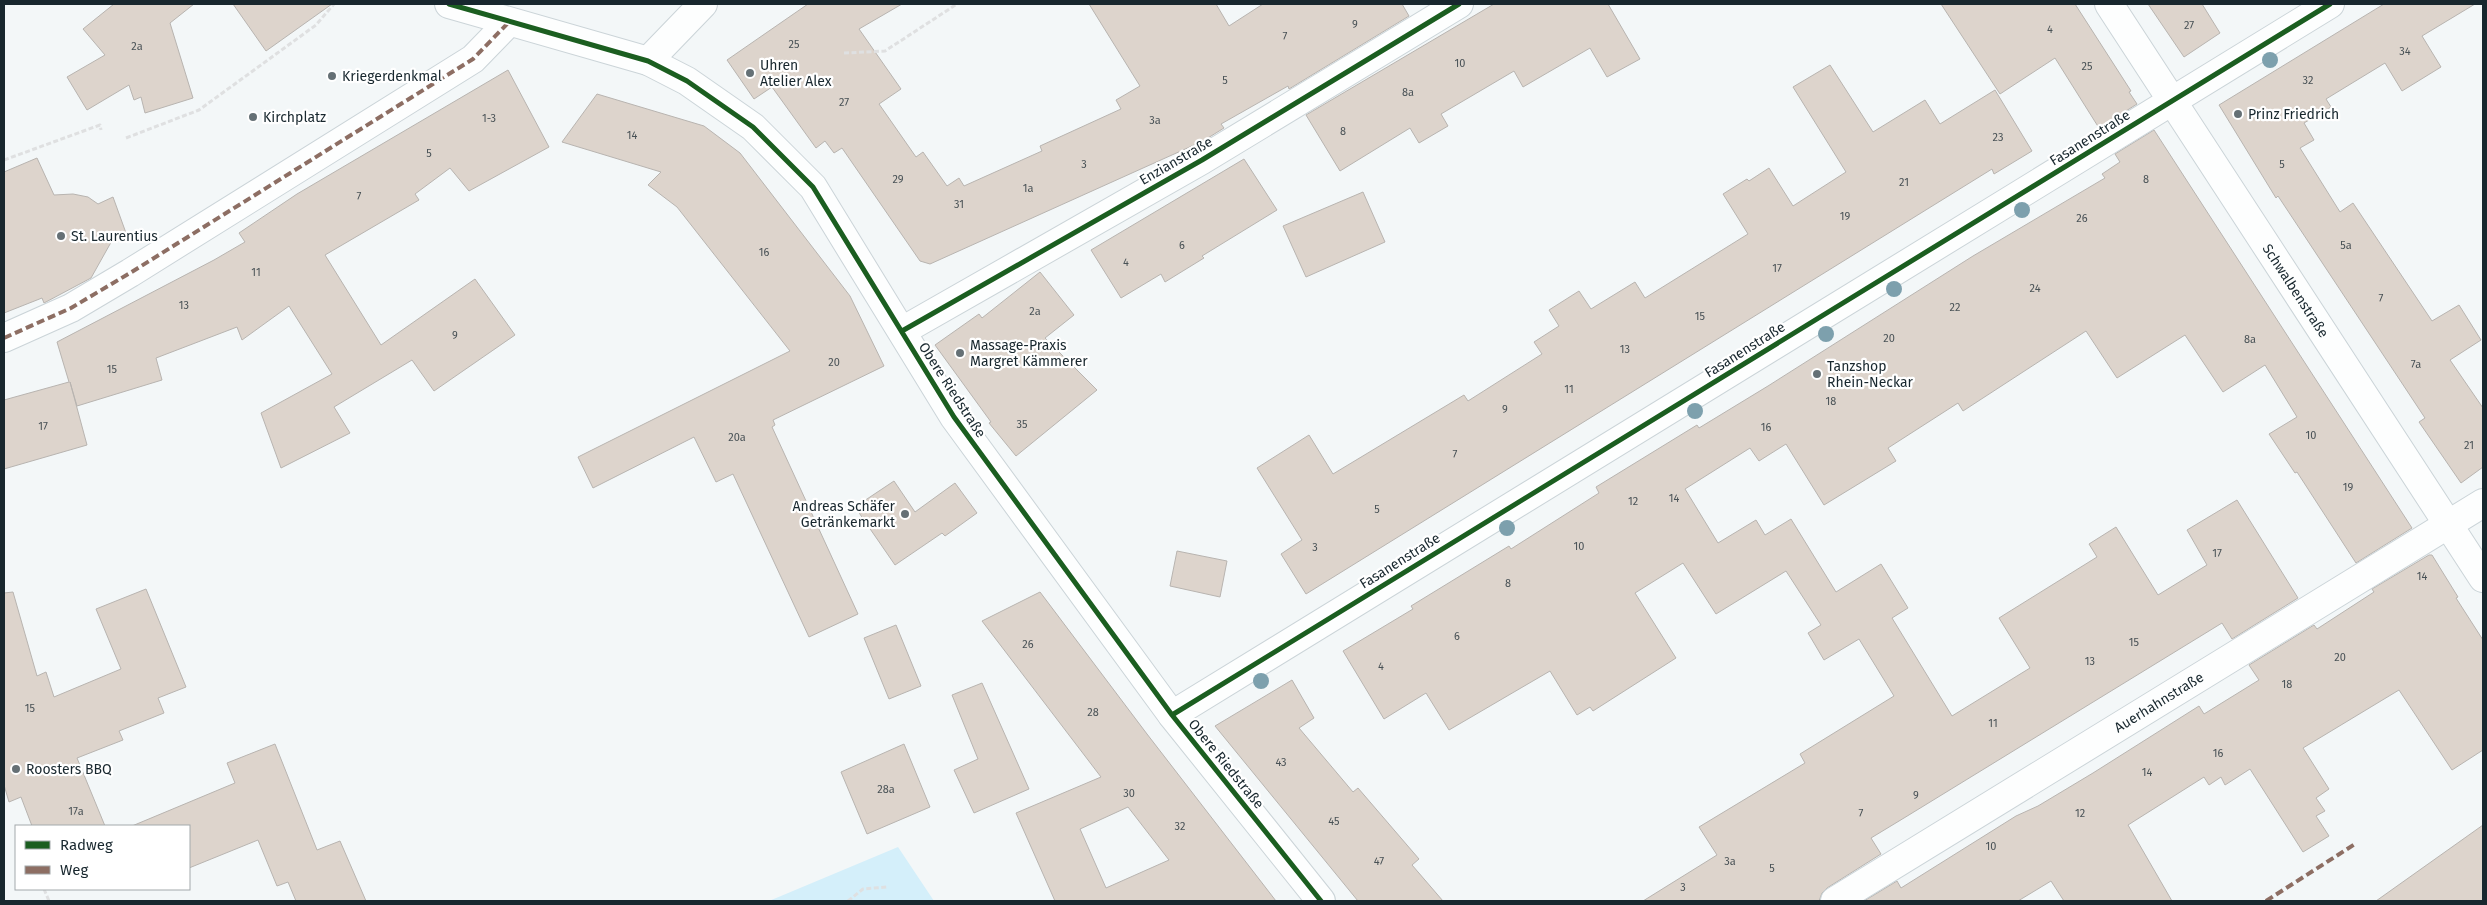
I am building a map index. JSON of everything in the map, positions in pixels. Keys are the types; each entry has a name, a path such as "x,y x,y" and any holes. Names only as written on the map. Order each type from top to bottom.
{"street":[{"name":"Obere Riedstraße","path":"449,4 648,61 687,81 753,126 813,187 954,417 1172,715 1321,901"},
{"path":"648,61 702,4"},
{"name":"Enzianstraße","path":"902,332 1202,160 1459,4"},
{"name":"Schwalbenstraße","path":"2109,4 2483,578"},
{"name":"Fasanenstraße","path":"1172,715 2330,4"},
{"path":"4,338 70,308 130,273 473,59 509,22"},
{"name":"Auerhahnstraße","path":"1835,901 2483,502"}],"path":[{"path":"126,138 199,110 316,24 334,4"},
{"path":"844,53 885,51 957,4"},
{"path":"4,160 100,125 101,130"},
{"path":"848,901 863,890 887,887"}],"shaded area":[{"path":"898,847 934,901 769,901"}],"building":[{"path":"114,4 194,4 170,23 193,98 145,113 141,97 134,100 129,85 87,110 67,77 105,55 83,29"},
{"path":"233,4 332,4 266,51"},
{"path":"808,4 902,4 859,29 901,89 879,104 916,157 923,152 947,186 959,178 964,186 1042,151 1040,146 1121,109 1116,100 1140,86 1089,4 1216,4 1229,26 1263,4 1402,4 1409,16 1289,89 1288,86 1221,124 1224,128 1203,141 930,264 920,261 842,148 834,153 825,141 816,148 772,87 754,99 727,60"},
{"path":"1494,4 1608,4 1640,59 1607,77 1590,48 1523,87 1514,71 1441,114 1448,126 1419,143 1410,128 1340,171 1306,115"},
{"path":"1941,4 2075,4 2131,91 2129,92 2137,104 2099,128 2055,58 2000,94"},
{"path":"2148,4 2202,4 2220,33 2184,57"},
{"path":"2384,4 2475,4 2422,36 2441,67 2402,91 2385,63 2326,99 2331,107 2304,123 2314,140 2300,148 2340,212 2353,203 2432,321 2459,305 2481,340 2450,360 2483,408 2483,467 2461,483 2419,422 2425,418 2278,196 2276,198 2219,105"},
{"path":"1830,65 1873,132 1925,100 1940,124 1995,90 2032,151 1994,174 1992,169 1306,594 1281,554 1302,540 1257,468 1309,435 1333,474 1464,395 1468,401 1542,354 1534,342 1559,326 1549,310 1579,291 1591,309 1635,282 1645,298 1748,234 1723,194 1747,179 1749,181 1769,168 1793,206 1846,172 1793,87"},
{"path":"508,70 549,147 469,191 450,168 415,194 419,200 325,255 381,345 475,279 515,335 434,391 412,360 334,407 350,433 281,468 261,413 332,374 289,306 242,340 237,327 156,358 162,380 77,406 70,382 87,445 4,469 4,400 69,382 57,342 245,242 239,233 297,194"},
{"path":"597,94 704,126 740,153 850,296 884,366 773,420 775,425 772,427 858,614 809,637 733,474 716,482 694,437 593,488 578,457 790,351 677,207 648,185 661,172 562,142"},
{"path":"2154,130 2412,528 2356,563 2297,472 2295,473 2269,434 2297,417 2265,365 2223,392 2185,335 2117,378 2086,331 1963,411 1958,403 1888,448 1896,461 1824,505 1786,444 1759,461 1750,448 1685,489 1718,543 1756,520 1765,535 1791,519 1836,592 1881,564 1908,608 1892,618 1952,716 2030,668 1999,618 2097,557 2089,544 2116,527 2158,595 2207,565 2187,530 2237,500 2298,598 2232,639 2222,623 1871,838 1881,854 1827,888 1822,893 1819,901 1643,901 1717,855 1699,827 1805,763 1800,754 1894,696 1859,639 1824,660 1808,633 1821,625 1786,571 1716,614 1683,563 1635,593 1676,658 1593,711 1590,707 1577,715 1550,671 1449,730 1426,693 1384,719 1343,651 1413,609 1411,606 1509,546 1511,549 1599,493 1596,487 1697,425 1699,428 1973,256 2105,178 2102,174 2120,162 2115,154"},
{"name":"St. Laurentius","path":"37,158 54,195 73,194 88,197 98,204 113,197 126,233 114,237 91,278 44,303 42,298 4,313 4,172"},
{"path":"1244,159 1277,210 1202,256 1204,258 1165,282 1161,274 1121,298 1091,250"},
{"path":"1363,192 1385,242 1306,277 1283,226"},
{"path":"1040,272 1074,315 1045,338 1097,390 1016,456 989,423 991,422 935,345 979,314 982,318"},
{"path":"894,481 915,512 955,483 977,513 945,536 942,533 895,565 855,507"},
{"path":"1177,551 1227,561 1220,597 1170,586"},
{"path":"2432,555 2458,597 2456,598 2483,640 2483,750 2452,770 2399,690 2303,748 2329,789 2316,798 2325,811 2316,816 2329,836 2303,852 2250,769 2225,785 2221,777 2209,785 2204,777 2128,825 2172,901 2064,901 2051,881 2018,901 1864,901 1897,881 1901,888 2016,816 2038,806 2093,773 2199,706 2204,714 2259,680 2249,665 2314,625 2317,629 2374,592 2372,589"},
{"path":"146,589 186,687 158,698 164,713 119,731 123,740 77,758 105,825 32,825 21,797 9,802 4,785 4,593 13,592 37,676 46,672 54,697 121,669 96,609"},
{"path":"1040,592 1276,901 1055,901 1016,813 1101,777 982,621","holes":["1128,807 1169,860 1106,888 1080,829"]},
{"path":"896,625 921,686 889,699 864,638"},
{"path":"1292,680 1314,718 1299,728 1353,792 1358,788 1419,859 1412,865 1443,901 1358,901 1215,726"},
{"path":"982,683 1029,789 974,813 954,770 978,759 952,695"},
{"path":"275,744 317,850 340,841 366,901 296,901 288,882 277,886 258,840 190,868 190,825 134,825 235,783 227,763"},
{"path":"904,744 930,807 867,834 841,772"},
{"path":"2483,825 2483,901 2376,901"}],"marked path":[{"path":"4,338 71,308 130,273 473,59 509,22"},
{"path":"2266,901 2355,844"}],"cycle path":[{"path":"449,4 648,61 687,81 753,127 813,187 954,417 1172,715 1321,901"},
{"path":"902,331 1202,160 1459,4"},
{"path":"1172,715 2330,4"}],"place":[{"name":"Uhren Atelier Alex","path":"750,73"},
{"name":"Kriegerdenkmal","path":"332,76"},
{"name":"Prinz Friedrich","path":"2238,114"},
{"name":"Kirchplatz","path":"253,117"},
{"name":"St. Laurentius","path":"61,236"},
{"name":"Massage-Praxis Margret Kämmerer","path":"960,353"},
{"name":"Tanzshop Rhein-Neckar","path":"1817,374"},
{"name":"Andreas Schäfer Getränkemarkt","path":"905,514"},
{"name":"Roosters BBQ","path":"16,769"}]}
